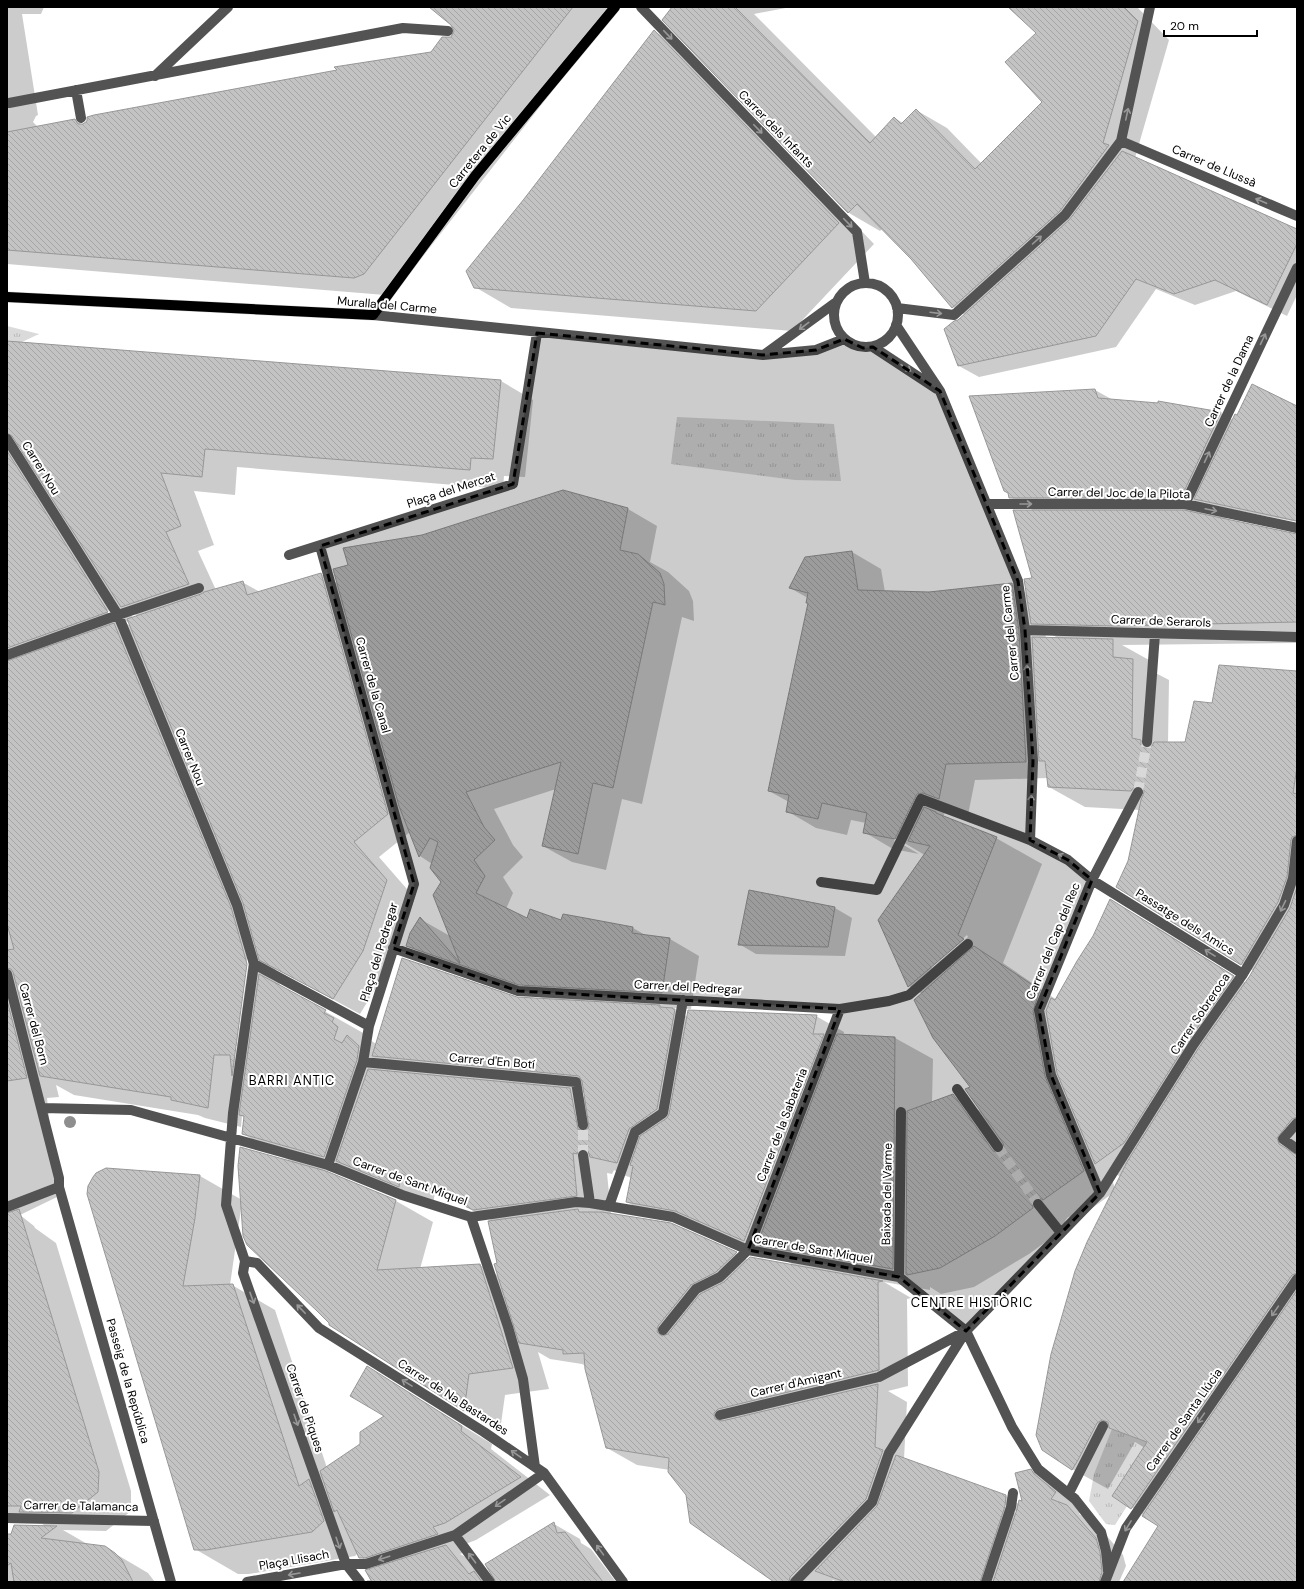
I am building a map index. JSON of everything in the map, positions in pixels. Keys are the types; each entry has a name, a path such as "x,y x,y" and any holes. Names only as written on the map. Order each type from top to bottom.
{"main road":[{"name":"Carretera de Vic","path":"372,316 475,176 615,7"},
{"name":"Muralla del Carme","path":"7,297 372,316"}],"street":[{"path":"155,76 228,7"},
{"name":"Carrer dels Infants","path":"641,7 857,232 865,283"},
{"path":"897,308 954,315 1065,215 1121,140 1148,8"},
{"path":"8,103 403,28 448,31"},
{"path":"76,90 81,118"},
{"name":"Carrer de Llussà","path":"1121,140 1297,216"},
{"name":"Carrer de la Dama","path":"1185,504 1297,268"},
{"path":"763,356 835,302 850,286 865,283 882,287 894,299 898,316 893,332 888,339 874,347 863,348 852,345 837,331 833,312 835,302"},
{"name":"Muralla del Carme","path":"372,316 763,356 816,350 844,339"},
{"name":"Carrer del Carme","path":"896,325 940,391 1018,581 1025,630 1032,761 1030,840"},
{"name":"Plaça del Mercat","path":"320,546 512,484 537,333"},
{"path":"874,347 940,391"},
{"name":"Carrer Nou","path":"7,439 118,614 237,905 254,964 232,1113 230,1137"},
{"name":"Carrer del Joc de la Pilota","path":"987,504 1185,504 1297,528"},
{"path":"289,555 320,546"},
{"name":"Carrer de la Canal","path":"320,546 408,863"},
{"path":"7,656 118,614 200,588"},
{"name":"Carrer de Serarols","path":"1025,630 1297,637"},
{"path":"1147,742 1155,634"},
{"name":"Carrer del Cap del Rec","path":"1100,1193 1051,1075 1039,1010 1092,880 1138,792"},
{"name":"Passatge dels Amics","path":"821,882 877,890 920,799 1030,840 1068,860 1092,880 1243,974"},
{"name":"Carrer Sobreroca","path":"966,1331 1100,1193 1193,1045 1243,974 1284,905 1293,878 1297,841"},
{"name":"Plaça del Pedregar","path":"328,1165 363,1062 369,1026 414,884 408,863"},
{"name":"Carrer del Pedregar","path":"393,948 518,991 840,1009 889,1001 909,994 968,944"},
{"path":"254,964 369,1026"},
{"name":"Carrer del Born","path":"7,974 10,999 42,1108"},
{"path":"609,1206 635,1132 663,1113 682,1000"},
{"name":"Carrer de la Sabateria","path":"748,1250 840,1009"},
{"name":"Carrer d'En Botí","path":"363,1062 576,1082 583,1125"},
{"path":"957,1089 998,1147"},
{"name":"Carrer de Sant Miquel","path":"42,1108 131,1110 328,1165 402,1195 471,1217 576,1202 590,1203 673,1217 748,1250 899,1277"},
{"name":"Passeig de la República","path":"42,1108 60,1178 59,1187 171,1582"},
{"name":"Baixada del Varme","path":"899,1277 901,1112"},
{"path":"1297,1123 1283,1139 1297,1149"},
{"name":"Carrer de Piques","path":"230,1137 226,1205 245,1261 243,1273 346,1564 360,1582"},
{"path":"583,1156 590,1203"},
{"path":"7,1208 59,1187"},
{"path":"1038,1204 1061,1233"},
{"path":"471,1217 508,1327 523,1379 535,1467"},
{"path":"663,1330 696,1289 720,1278 748,1250"},
{"name":"Carrer de Na Bastardes","path":"245,1261 257,1264 319,1328 484,1432 544,1473 623,1582"},
{"path":"899,1277 966,1331 1012,1427 1038,1468 1075,1499 1101,1532 1106,1550 1108,1571"},
{"name":"Carrer de Santa Llúcia","path":"1105,1582 1126,1528 1297,1279"},
{"path":"795,1582 872,1502 889,1453 966,1331"},
{"name":"Carrer d'Amigant","path":"720,1414 878,1377 966,1331"},
{"path":"1069,1493 1103,1426"},
{"name":"Plaça Llisach","path":"247,1582 346,1564 366,1564 455,1535 544,1473"},
{"path":"986,1582 1011,1507 1013,1493"},
{"name":"Carrer de Talamanca","path":"7,1518 154,1521"},
{"path":"455,1535 490,1582"}],"highlighted area":[{"path":"537,333 763,355 816,350 844,339 863,348 873,347 940,391 1018,581 1025,630 1033,761 1030,840 1068,860 1092,880 1039,1010 1051,1075 1100,1193 966,1331 899,1277 748,1250 840,1009 518,991 393,948 414,884 320,546 513,484"}],"green space":[{"path":"7,326 39,334 7,349"},
{"path":"677,417 834,424 841,481 795,480 671,464"},
{"path":"1112,1429 1152,1443 1127,1506 1115,1525 1106,1524 1089,1501 1094,1474"}],"building":[{"path":"429,7 573,7 364,274 354,278 7,250 7,132 75,119 78,124 83,124 87,121 87,117 94,115 337,70 334,67 431,52 442,37 451,37 454,31 451,25"},
{"path":"672,7 735,7 870,143 894,117 901,124 916,109 975,169 1042,102 1005,62 1036,33 1008,7 1124,7 1138,21 1103,143 1109,145 1060,211 952,308 911,259 857,204 848,213 662,20"},
{"path":"654,30 839,223 756,311 474,288 466,271 524,199"},
{"path":"1122,151 1297,229 1297,244 1267,305 1215,280 1174,294 1136,279 1096,336 958,366 944,329 954,321 958,320 1069,220"},
{"path":"7,341 501,380 493,459 471,458 470,470 205,449 202,477 161,473 181,526 166,532 189,584 121,607 12,436 7,433"},
{"path":"1252,384 1297,406 1297,521 1194,499 1235,414 1237,415"},
{"path":"1095,389 1098,398 1158,403 1158,401 1221,412 1181,498 1009,498 1008,493 1004,491 969,396"},
{"path":"7,451 108,612 7,648"},
{"path":"563,490 628,508 620,550 638,554 660,573 664,584 665,605 653,602 613,788 593,783 578,854 542,846 561,762 466,792 484,827 495,840 474,860 485,876 476,893 527,918 530,909 561,920 563,914 633,927 632,933 670,938 662,993 519,985 406,946 410,933 420,917 460,963 433,895 441,882 430,868 438,842 430,838 419,857 399,806 333,569 348,565 343,548 422,535"},
{"path":"1013,510 1184,510 1297,534 1297,622 1114,626 1031,624 1024,579 1032,578"},
{"path":"852,551 858,590 929,592 1012,583 1019,631 1026,762 946,764 939,799 923,793 917,794 895,839 863,833 867,813 822,803 818,819 786,812 789,795 768,791 808,603 806,603 808,593 789,588 805,557"},
{"path":"321,573 388,814 354,842 387,880 363,951 333,999 259,960 243,903 127,619 204,592 243,581 247,595"},
{"path":"114,623 231,907 247,964 232,1076 230,1055 214,1055 208,1108 171,1100 171,1097 40,1076 13,972 11,969 7,968 7,950 14,949 7,924 7,661"},
{"path":"1032,637 1113,639 1113,657 1133,659 1132,738 1141,740 1141,745 1146,748 1152,746 1154,742 1185,742 1194,701 1212,703 1219,665 1297,671 1297,767 1293,793 1297,794 1297,835 1292,837 1291,840 1287,877 1278,902 1241,965 1116,887 1128,861 1144,792 1143,788 1137,786 1131,791 1048,787 1045,761 1039,761"},
{"path":"924,807 997,837 958,935 964,939 908,987 878,920 930,846 908,841"},
{"path":"1297,887 1297,1117 1292,1119 1277,1138 1279,1144 1297,1155 1297,1273 1292,1275 1131,1509 1112,1496 1147,1442 1109,1428 1108,1422 1102,1420 1097,1423 1072,1470 1042,1450 1036,1435 1051,1354 1075,1271 1087,1242 1127,1162 1198,1049 1249,977 1290,908"},
{"path":"749,890 835,907 828,947 738,945"},
{"path":"1110,899 1234,976 1188,1041 1124,1143 1095,1164 1057,1073 1046,1011 1051,998 1055,1000 1093,936"},
{"path":"974,946 1040,990 1033,1011 1045,1076 1084,1171 1043,1200 1040,1198 1034,1199 1032,1202 1033,1208 995,1236 940,1268 907,1275 907,1111 953,1094 993,1151 999,1153 1004,1149 1003,1143 965,1089 970,1087 933,1038 914,1000"},
{"path":"402,958 517,997 660,1005 660,1007 675,1009 657,1109 629,1129 617,1163 590,1157 588,1151 582,1149 579,1150 577,1154 573,1153 577,1196 473,1210 401,1173 399,1187 336,1161 368,1069 570,1088 578,1129 584,1131 589,1127 582,1081 579,1076 372,1056"},
{"path":"259,974 326,1010 324,1013 334,1018 332,1022 338,1027 334,1039 342,1043 347,1035 359,1046 357,1060 324,1157 242,1134 244,1116 239,1114"},
{"path":"7,1000 27,1078 7,1081"},
{"path":"688,1010 817,1015 813,1034 824,1034 744,1241 675,1211 626,1202 633,1166 630,1165 640,1136 667,1118 669,1114"},
{"path":"837,1034 895,1037 893,1269 757,1245"},
{"path":"240,1147 326,1171 396,1200 377,1270 480,1264 513,1368 469,1374 464,1411 329,1325 329,1323 317,1311 247,1245 243,1236 238,1166"},
{"path":"106,1168 200,1175 195,1218 183,1286 233,1284 299,1486 309,1479 324,1521 312,1532 206,1550 194,1550 87,1194 88,1186 93,1177 96,1173"},
{"path":"19,1209 99,1472 98,1492 72,1513 19,1512 21,1506 7,1506 7,1213"},
{"path":"578,1209 579,1212 602,1212 671,1223 737,1252 716,1272 691,1285 658,1326 657,1332 662,1336 668,1334 700,1294 724,1282 750,1257 883,1281 878,1282 879,1370 718,1409 714,1413 715,1419 722,1421 878,1384 875,1447 883,1450 866,1499 790,1577 789,1582 774,1582 690,1523 686,1495 668,1472 669,1458 606,1448 585,1369 584,1353 563,1354 563,1350 519,1343 494,1264 497,1263 488,1221"},
{"path":"1297,1290 1297,1582 1123,1582 1158,1526 1142,1516"},
{"path":"367,1366 462,1426 461,1431 521,1477 445,1523 433,1527 438,1534 365,1558 359,1558 337,1510 334,1512 320,1471 360,1444 360,1432 384,1416 350,1396"},
{"path":"896,1455 1006,1495 1005,1506 980,1582 845,1582 815,1571 877,1506"},
{"path":"1031,1469 1034,1474 1056,1492 1051,1499 1067,1505 1096,1538 1100,1552 1102,1572 1099,1582 993,1582 1019,1500 1022,1501 1015,1473"},
{"path":"554,1522 557,1533 565,1532 603,1582 496,1582 485,1564"},
{"path":"14,1525 57,1526 41,1538 105,1546 122,1560 133,1582 14,1582 11,1563 7,1566 7,1534 11,1534"},
{"path":"446,1545 469,1574 474,1571 482,1582 372,1582 365,1570"}],"tunnel":[{"path":"1138,792 1147,742"},
{"path":"583,1125 583,1155"},
{"path":"998,1147 1038,1204"}],"district":[{"name":"BARRI ANTIC","path":"292,1080"},
{"name":"CENTRE HISTÒRIC","path":"972,1302"}]}
